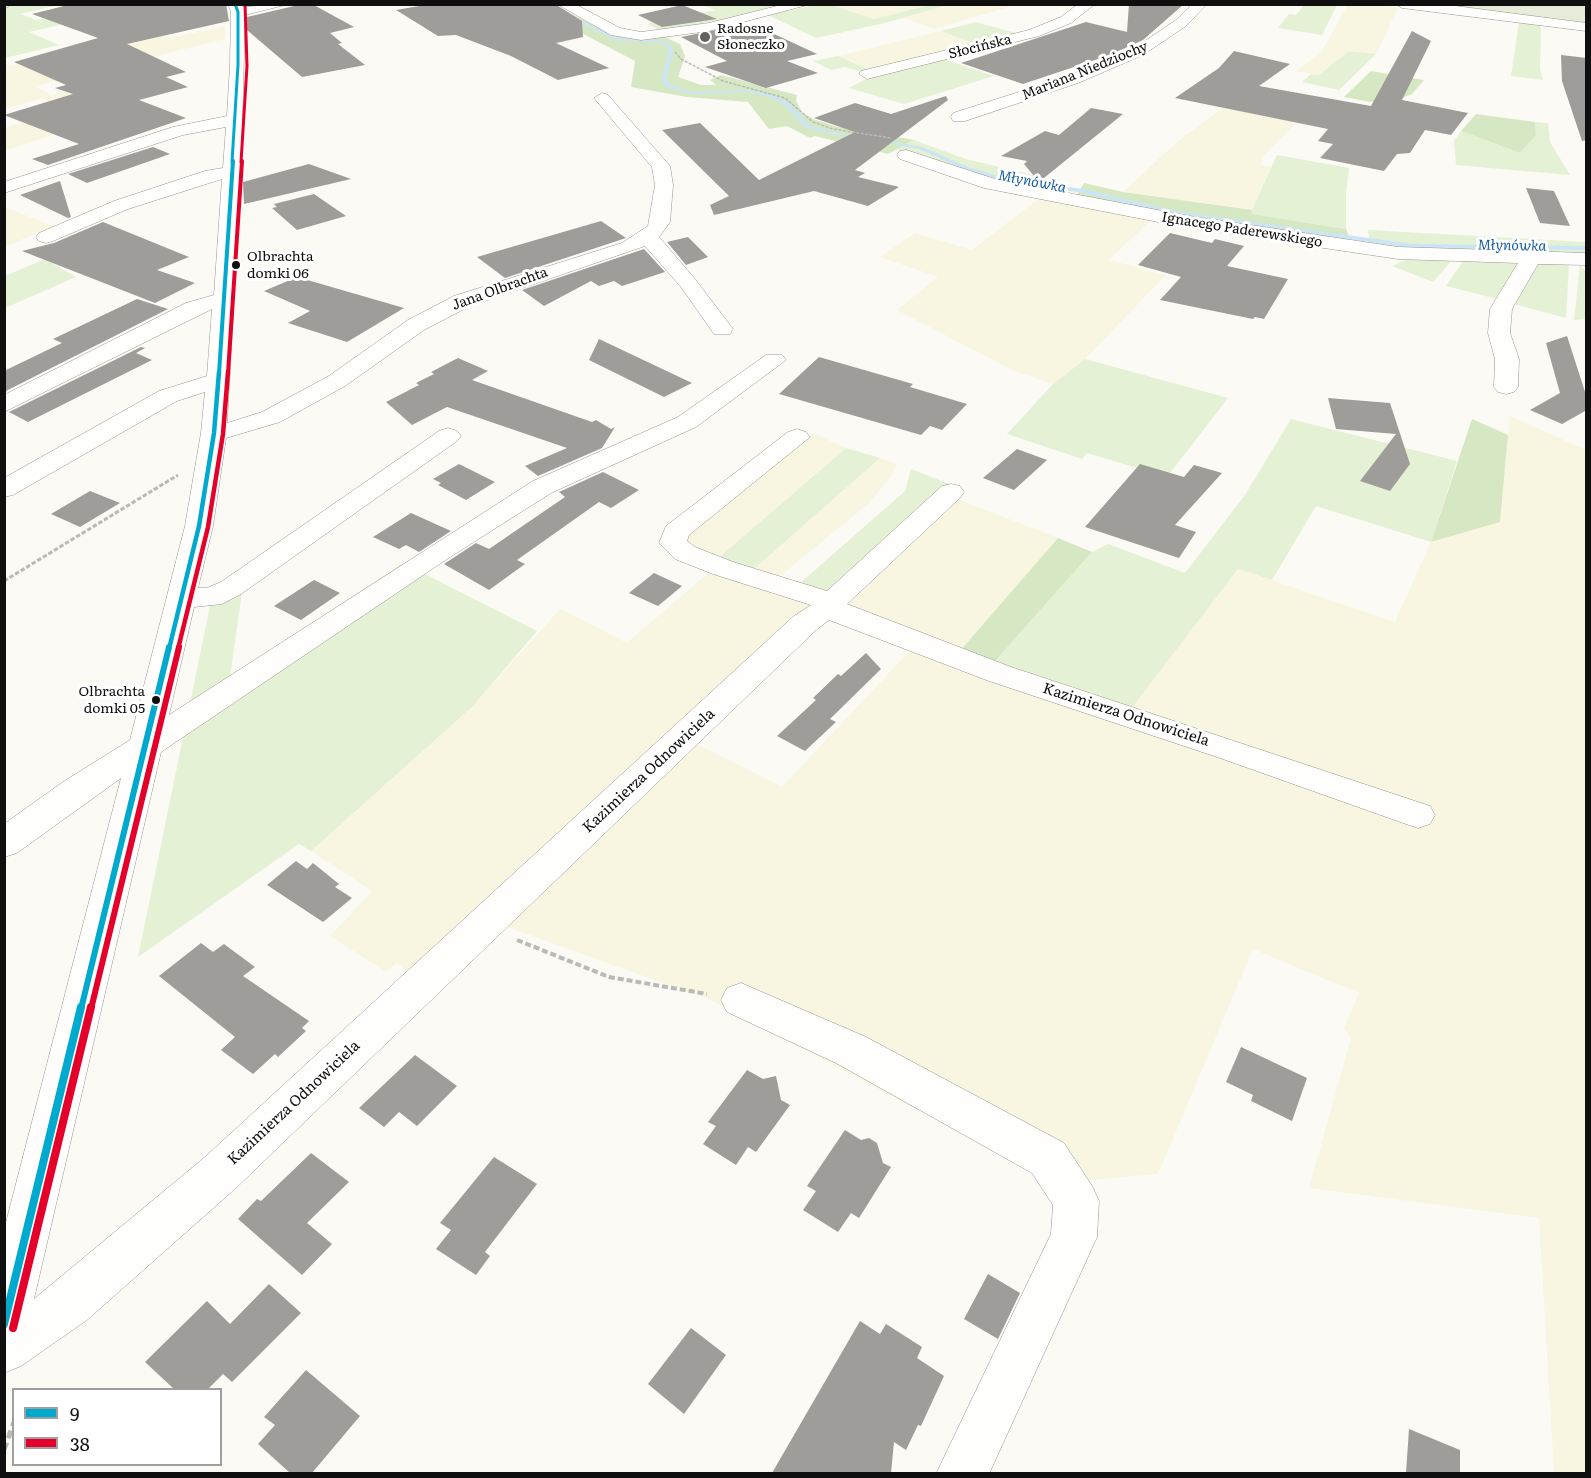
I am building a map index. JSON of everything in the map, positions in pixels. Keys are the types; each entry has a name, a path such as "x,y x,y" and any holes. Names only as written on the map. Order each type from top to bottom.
{"street":[{"path":"4,1326 199,526 214,433 224,299 232,172 228,106 237,8 282,4"},
{"path":"564,4 616,32 656,36 709,27 804,4"},
{"name":"Słocińska","path":"867,74 1034,33 1066,20 1088,4"},
{"name":"Mariana Niedziochy","path":"960,117 1072,80 1138,52 1181,23 1200,4"},
{"path":"1402,4 1587,27"},
{"path":"602,98 661,166 664,185 660,222 657,229 648,237 688,283 722,329"},
{"path":"4,188 179,131 228,106"},
{"name":"Ignacego Paderewskiego","path":"901,147 985,183 1067,189 1166,218 1398,253 1587,259"},
{"path":"46,237 121,205 211,175 232,172"},
{"name":"Jana Olbrachta","path":"214,433 241,428 271,417 337,381 416,325 462,301 628,247 648,237"},
{"path":"1506,387 1507,359 1499,333 1501,309 1532,257"},
{"path":"4,405 194,308 224,299"},
{"path":"4,843 75,791 147,746 436,553 532,493 687,422 774,360"},
{"path":"4,489 168,396 217,380"},
{"path":"182,598 212,597 231,588 448,436"},
{"path":"797,437 676,532 673,543 685,554 830,606 951,492"},
{"name":"Kazimierza Odnowiciela","path":"4,1349 69,1303 221,1172 805,623 830,606 836,611 1000,674 1232,750 1418,815"},
{"path":"741,1000 851,1050 1048,1158 1076,1201 1074,1237 962,1473"}],"path":[{"path":"656,36 672,43 676,55 689,64 723,81 785,98 813,122 901,147"},
{"path":"4,581 182,474"},
{"path":"478,930 528,942 609,977 741,1000"},
{"path":"4,1450 12,1428"}],"shaded area":[{"path":"1001,4 1009,7 934,29 904,18 948,5"},
{"path":"1375,4 1398,8 1376,54 1349,51 1319,75 1296,71 1321,53 1347,6"},
{"path":"828,5 929,5 874,19"},
{"path":"225,26 225,39 35,86 51,95 97,83 64,109 42,98 5,109 4,63 10,66 152,31 170,38"},
{"path":"941,31 978,45 872,71 838,56"},
{"path":"1223,108 1297,122 1265,154 1260,164 1271,167 1252,210 1123,192 1178,141"},
{"path":"47,114 77,127 5,151 4,128"},
{"path":"1041,197 1093,205 1150,221 1109,260 1166,275 1085,359 1053,384 1012,370 897,310 938,277 880,257 915,233 972,250"},
{"path":"5,207 53,226 5,247"},
{"path":"1510,416 1586,450 1586,1473 1554,1473 1539,1218 1309,1188 1351,1038 1344,1028 1359,993 1253,949 1158,1174 1055,1183 713,1001 499,924 691,741 782,787 915,645 1120,722 1238,569 1395,622 1431,542 1500,522"},
{"path":"813,433 846,448 717,559 678,537"},
{"path":"880,458 897,464 892,475 869,503 779,577 754,569"},
{"path":"955,498 1058,538 959,652 843,608"},
{"path":"714,568 819,600 413,976 397,963 386,972 330,936 372,891 311,851 473,706 560,609 627,643"}],"green space":[{"path":"792,4 742,17 662,31 647,24 715,10 702,5"},
{"path":"828,4 874,19 929,5 948,5 885,23 816,38 768,15"},
{"path":"1305,4 1337,5 1322,35 1278,28 1289,14 1296,15"},
{"path":"5,5 58,5 20,14 37,20 84,10 99,16 29,32 59,45 5,58"},
{"path":"528,5 554,5 601,29 652,38 665,37 680,44 685,56 678,77 701,85 716,85 710,80 721,75 797,95 796,101 802,112 813,119 835,126 914,140 888,154 815,136 810,138 787,126 769,129 748,102 687,97 631,87 635,61"},
{"path":"1461,5 1586,5 1586,23 1462,8"},
{"path":"976,22 1019,34 978,45 941,31"},
{"path":"1519,22 1538,25 1541,28 1540,69 1543,80 1511,76"},
{"path":"1349,51 1376,54 1339,90 1302,82 1311,74 1319,75"},
{"path":"838,56 872,71 861,72 845,67 831,70 813,61"},
{"path":"943,59 994,76 904,104 849,88 874,75"},
{"path":"1371,71 1424,80 1412,94 1400,99 1370,102 1344,97"},
{"path":"1476,114 1535,122 1536,135 1520,153 1461,131"},
{"path":"1535,122 1548,123 1550,142 1570,175 1456,165 1454,141 1461,131 1520,153 1536,135"},
{"path":"914,140 966,159 1054,180 1051,183 1059,186 1054,193 987,180 931,159 896,150"},
{"path":"1277,155 1349,168 1346,229 1250,214"},
{"path":"1084,183 1123,192 1252,210 1251,214 1346,229 1352,244 1249,228 1077,195"},
{"path":"1368,230 1586,242 1586,256 1448,253 1370,245"},
{"path":"1413,257 1453,259 1433,282 1392,266"},
{"path":"45,259 76,277 5,308 5,276"},
{"path":"1464,260 1510,260 1517,266 1497,299 1446,286"},
{"path":"1534,264 1569,264 1566,318 1510,303"},
{"path":"1580,265 1586,272 1586,319 1574,320"},
{"path":"1085,359 1228,398 1167,477 1087,453 1082,459 1007,434 1053,384"},
{"path":"1291,419 1457,461 1431,542 1316,506 1272,580 1238,569 1130,710 995,661 1092,552 1108,544 1185,573 1245,495"},
{"path":"1472,419 1508,435 1500,522 1431,542"},
{"path":"846,448 880,458 754,569 717,559"},
{"path":"911,469 949,484 829,596 798,585 905,491"},
{"path":"1058,538 1092,552 995,661 959,652"},
{"path":"403,563 537,631 473,706 311,851 299,844 138,957 211,601 242,592 230,677"}],"building":[{"path":"72,4 226,4 229,21 127,44 186,72 166,77 188,87 139,100 186,118 48,165 32,159 79,144 4,115 73,94 55,88 66,85 14,62 98,38 32,14"},
{"path":"312,4 354,27 330,33 342,43 338,44 365,65 302,77 247,30 247,17"},
{"path":"431,4 555,4 582,21 583,37 556,43 609,68 558,80 511,56 456,35 438,36 396,10"},
{"path":"1129,4 1184,4 1143,40 1110,55 1023,84 961,63 1086,22 1127,32"},
{"path":"682,5 717,19 662,27 638,15"},
{"path":"736,26 757,35 772,33 817,54 787,61 818,73 766,88 705,67 727,61 681,37"},
{"path":"1412,31 1431,41 1402,100 1468,113 1451,135 1425,130 1410,153 1397,154 1384,171 1320,158 1333,144 1318,141 1328,129 1175,98 1219,68 1234,51 1290,64 1259,86 1371,106"},
{"path":"1561,55 1587,58 1587,140 1582,141 1562,81"},
{"path":"946,96 948,100 855,170 865,173 858,177 899,187 868,206 814,191 714,215 710,205 729,196 662,130 700,123 759,180 855,132 814,118 855,103 891,114"},
{"path":"1091,108 1123,114 1039,182 1024,164 1027,161 1001,156 1045,131 1059,135"},
{"path":"153,147 170,154 87,183 68,174"},
{"path":"309,164 351,179 244,204 243,182"},
{"path":"60,181 71,217 68,218 20,195"},
{"path":"1526,188 1554,191 1570,226 1540,223"},
{"path":"314,194 346,216 297,230 272,208 277,207 274,204"},
{"path":"601,221 626,238 505,278 477,257"},
{"path":"103,222 189,257 157,270 195,283 155,303 22,251 54,243"},
{"path":"1170,233 1212,243 1215,239 1244,246 1227,266 1288,279 1264,319 1255,317 1253,319 1160,300 1181,277 1138,265"},
{"path":"688,237 708,257 686,265 667,242"},
{"path":"644,249 665,272 622,286 614,281 599,286 591,281 544,306 522,290"},
{"path":"297,277 404,308 347,342 288,323 310,311 264,291"},
{"path":"137,299 168,309 4,392 4,371 62,343 53,339"},
{"path":"1567,336 1587,398 1587,410 1562,424 1530,410 1560,393 1546,343"},
{"path":"599,339 692,383 664,397 589,360"},
{"path":"141,347 145,348 136,353 152,360 28,422 9,412"},
{"path":"819,357 913,384 910,387 967,404 942,430 930,426 921,435 779,394"},
{"path":"458,358 488,371 472,380 592,422 596,420 611,429 615,427 602,448 538,476 525,466 567,448 447,407 412,425 386,402 419,385 416,383 434,374 431,372"},
{"path":"1328,398 1390,403 1410,464 1390,491 1360,481 1396,434 1336,429"},
{"path":"1017,449 1047,460 1014,490 983,478"},
{"path":"459,464 495,482 466,500 438,485 441,483 433,479"},
{"path":"1140,464 1184,477 1194,465 1222,473 1175,525 1196,532 1179,558 1085,527"},
{"path":"603,472 639,490 611,508 599,502 517,560 525,564 489,590 444,564 476,543 489,549 565,497 559,492"},
{"path":"90,491 120,503 80,527 51,514"},
{"path":"411,513 451,531 419,552 406,545 399,549 373,537"},
{"path":"654,573 682,586 658,606 629,593"},
{"path":"314,580 340,593 301,620 274,606"},
{"path":"866,653 881,669 830,719 836,722 805,751 777,736 816,700 813,698 838,674 841,676"},
{"path":"296,861 307,869 313,863 339,884 335,887 352,898 323,922 267,885"},
{"path":"201,943 213,952 224,944 255,967 243,976 309,1021 302,1028 306,1031 278,1057 275,1054 253,1074 221,1050 235,1037 159,976"},
{"path":"1241,1047 1307,1078 1292,1121 1251,1101 1253,1095 1226,1082"},
{"path":"415,1055 457,1086 417,1126 399,1112 384,1127 359,1108"},
{"path":"747,1070 763,1079 776,1076 781,1100 790,1105 756,1152 748,1147 736,1165 703,1144 716,1126 708,1122"},
{"path":"845,1130 861,1140 869,1138 877,1143 883,1163 891,1167 859,1218 851,1213 838,1232 803,1210 816,1191 807,1186"},
{"path":"311,1153 349,1182 307,1223 332,1244 302,1275 238,1219 257,1199 261,1201"},
{"path":"494,1157 537,1184 485,1252 490,1256 476,1275 436,1249 451,1230 440,1223"},
{"path":"988,1274 1020,1293 998,1339 964,1319"},
{"path":"269,1284 301,1313 232,1382 223,1374 209,1388 173,1388 145,1362 207,1301 230,1324"},
{"path":"860,1321 880,1334 886,1324 922,1347 917,1358 944,1376 921,1426 918,1425 906,1450 894,1442 891,1473 772,1473"},
{"path":"691,1328 726,1355 684,1414 648,1384"},
{"path":"306,1370 360,1416 312,1473 290,1473 258,1444 275,1425 264,1417"},
{"path":"1409,1429 1460,1450 1460,1473 1406,1473"}],"waterway":[{"name":"Młynówka","path":"573,18 619,40 658,41 669,45 671,52 664,78 666,84 671,87 693,93 747,91 768,95 786,103 808,127 857,138"},
{"name":"Młynówka","path":"880,140 920,148 966,168 1004,179 1083,191 1175,213 1412,246 1586,248"}],"transit line":[{"name":"9","path":"4,1324 199,526 214,433 226,275 238,65 238,12 235,4"},
{"name":"38","path":"13,1328 208,527 223,434 235,276 247,66 245,4"}],"place":[{"name":"Radosne Słoneczko","path":"705,37"},
{"name":"Olbrachta domki 06","path":"236,265"},
{"name":"Olbrachta domki 05","path":"156,700"}]}
